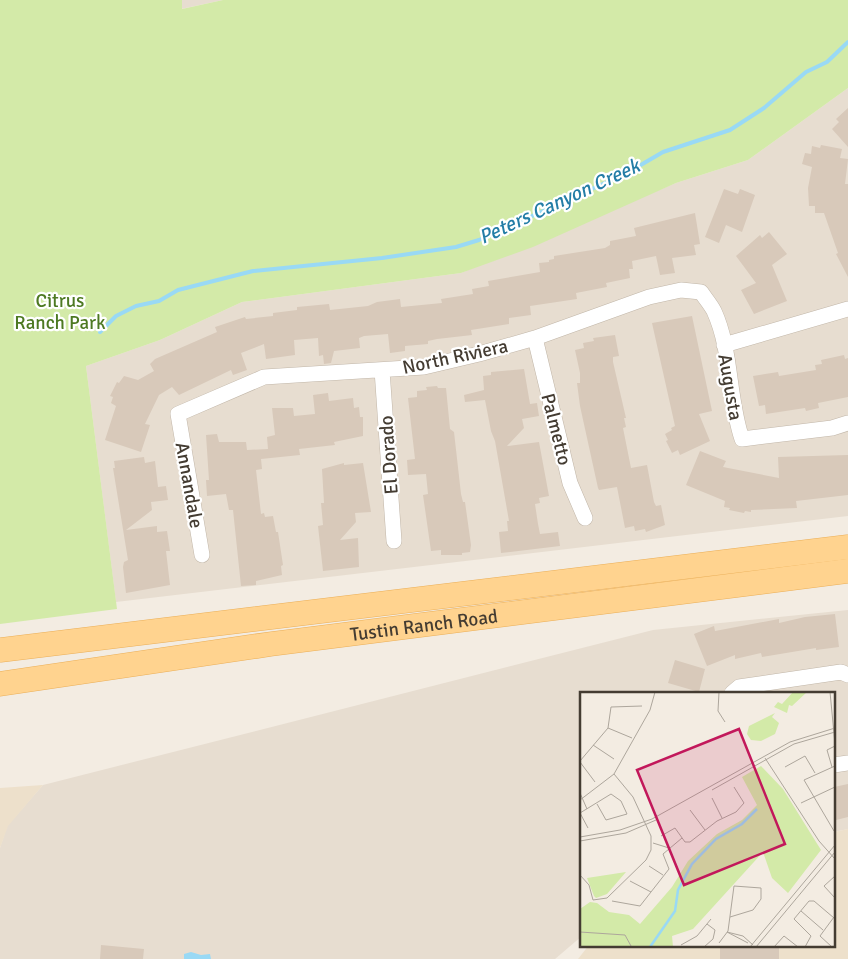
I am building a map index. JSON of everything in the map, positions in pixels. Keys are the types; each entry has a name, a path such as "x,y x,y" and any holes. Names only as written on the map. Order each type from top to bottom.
{"main road":[{"name":"Tustin Ranch Road","path":"0,650 848,547"},
{"name":"Tustin Ranch Road","path":"0,684 271,644 848,571"}],"street":[{"name":"North Riviera","path":"178,414 264,377 424,367 535,338 649,297 681,290 701,292"},
{"name":"Augusta","path":"701,292 714,311 724,345 735,419 742,439 832,428 848,423"},
{"path":"724,345 848,309"},
{"name":"Palmetto","path":"535,338 570,482 585,518"},
{"name":"El Dorado","path":"382,370 394,541"},
{"name":"Annandale","path":"178,414 202,555"},
{"path":"733,692 739,687 841,672 848,675"}],"shaded area":[{"path":"182,0 223,0 181,9"},
{"path":"848,88 848,516 116,602 86,366 160,340 242,302 461,273 676,183 748,160"},
{"path":"848,610 848,829 836,832 836,692 580,692 580,938 555,959 0,959 0,848 7,826 43,785 653,630"},
{"path":"43,785 8,826 0,848 0,788"},
{"path":"848,829 848,959 578,959 588,946 836,946 836,832"}],"green space":[{"name":"Citrus Ranch Park","path":"0,0 182,0 182,9 223,0 848,0 848,88 748,160 676,183 533,247 461,273 242,302 160,340 86,366 117,609 0,624"}],"water":[{"path":"191,952 201,955 210,954 211,959 184,959 184,954"}],"building":[{"path":"848,108 848,147 832,129 839,122 836,119"},
{"path":"821,145 842,149 840,158 848,159 845,184 848,184 848,277 836,254 838,253 824,213 815,213 815,206 809,206 808,188 812,167 802,164 805,153 811,154 812,146 820,148"},
{"path":"724,189 738,194 740,189 755,195 742,232 726,225 719,243 705,237"},
{"path":"695,213 700,244 694,245 696,255 672,258 675,273 660,275 656,256 632,261 633,269 629,269 630,278 606,283 607,287 576,293 577,299 530,306 531,315 509,318 509,324 471,330 472,335 437,339 428,341 428,344 405,346 405,351 390,353 388,334 364,336 359,338 360,348 334,351 331,363 324,364 323,355 319,356 318,338 294,340 295,355 266,359 264,344 241,353 247,370 233,375 231,370 179,395 172,387 159,395 145,424 150,425 141,452 105,440 116,406 111,403 113,397 110,396 117,382 119,383 124,376 138,380 154,371 150,364 155,359 217,332 215,327 245,317 246,319 273,316 273,313 297,310 297,307 329,304 330,310 368,306 377,302 400,299 401,307 442,303 441,299 473,294 472,289 489,286 488,281 540,272 539,263 549,262 549,260 554,259 554,256 605,248 610,245 610,241 636,236 634,228"},
{"path":"769,232 787,254 772,265 787,301 754,314 741,290 756,283 736,256 760,235 762,238"},
{"path":"692,316 712,411 699,414 710,441 680,455 678,450 672,453 666,441 668,440 665,434 675,426 652,323"},
{"path":"615,335 619,356 613,357 613,362 626,418 624,418 626,427 623,428 631,468 647,465 654,502 656,506 661,505 665,525 646,532 645,529 635,531 634,526 625,528 617,487 599,490 580,406 577,383 580,383 580,373 575,350 584,348 583,343 594,341 593,338"},
{"path":"844,355 845,359 848,358 848,397 818,403 819,408 806,411 805,408 766,414 765,405 759,406 753,376 778,372 779,376 816,370 815,365 822,364 821,360"},
{"path":"524,369 530,404 537,403 539,416 522,419 524,428 507,446 539,442 549,496 539,498 540,503 535,504 540,534 558,532 560,546 501,553 499,532 508,531 507,521 509,521 495,441 491,431 485,400 465,402 464,395 484,390 483,376 491,375 491,372"},
{"path":"437,386 438,388 446,388 450,429 454,432 461,494 463,502 465,502 471,545 470,552 462,553 462,555 441,555 441,550 431,551 423,495 428,494 426,474 408,475 407,460 415,459 408,398 417,397 417,391 427,390 426,387"},
{"path":"328,393 329,401 353,398 354,408 359,407 360,417 363,417 363,436 334,442 335,445 299,449 300,455 261,459 262,469 256,470 261,514 264,513 265,517 273,516 276,532 278,532 283,565 281,566 282,575 256,581 256,585 241,586 233,510 229,510 226,494 207,496 206,480 209,480 206,435 217,434 219,442 246,442 247,450 268,449 267,437 275,435 272,408 293,408 294,416 315,414 313,395"},
{"path":"700,451 726,461 723,467 779,478 778,457 848,455 848,495 796,501 797,508 751,510 751,512 745,511 744,513 729,510 730,508 724,507 725,501 686,485"},
{"path":"144,457 145,463 155,461 158,487 166,486 168,500 151,502 152,510 126,530 157,526 157,532 167,531 170,551 166,551 170,585 126,593 123,567 124,562 128,560 113,468 115,468 114,461"},
{"path":"344,463 344,465 363,463 371,512 355,513 356,522 340,540 358,538 359,567 323,571 318,526 323,525 321,503 324,503 322,469"},
{"path":"835,614 839,647 816,650 816,648 762,657 761,653 735,659 735,655 707,666 694,634 714,626 715,631 779,619 779,623 805,617"},
{"path":"675,660 705,669 699,692 668,683"},
{"path":"848,784 848,817 836,820 836,787"},
{"path":"101,945 144,949 143,959 100,959"},
{"path":"720,946 779,946 779,959 720,959"}],"waterway":[{"name":"Peters Canyon Creek","path":"100,332 116,316 136,306 159,301 178,290 253,271 382,258 456,247 479,240 627,173 663,152 730,130 764,108 806,72 827,62 848,42"}]}
